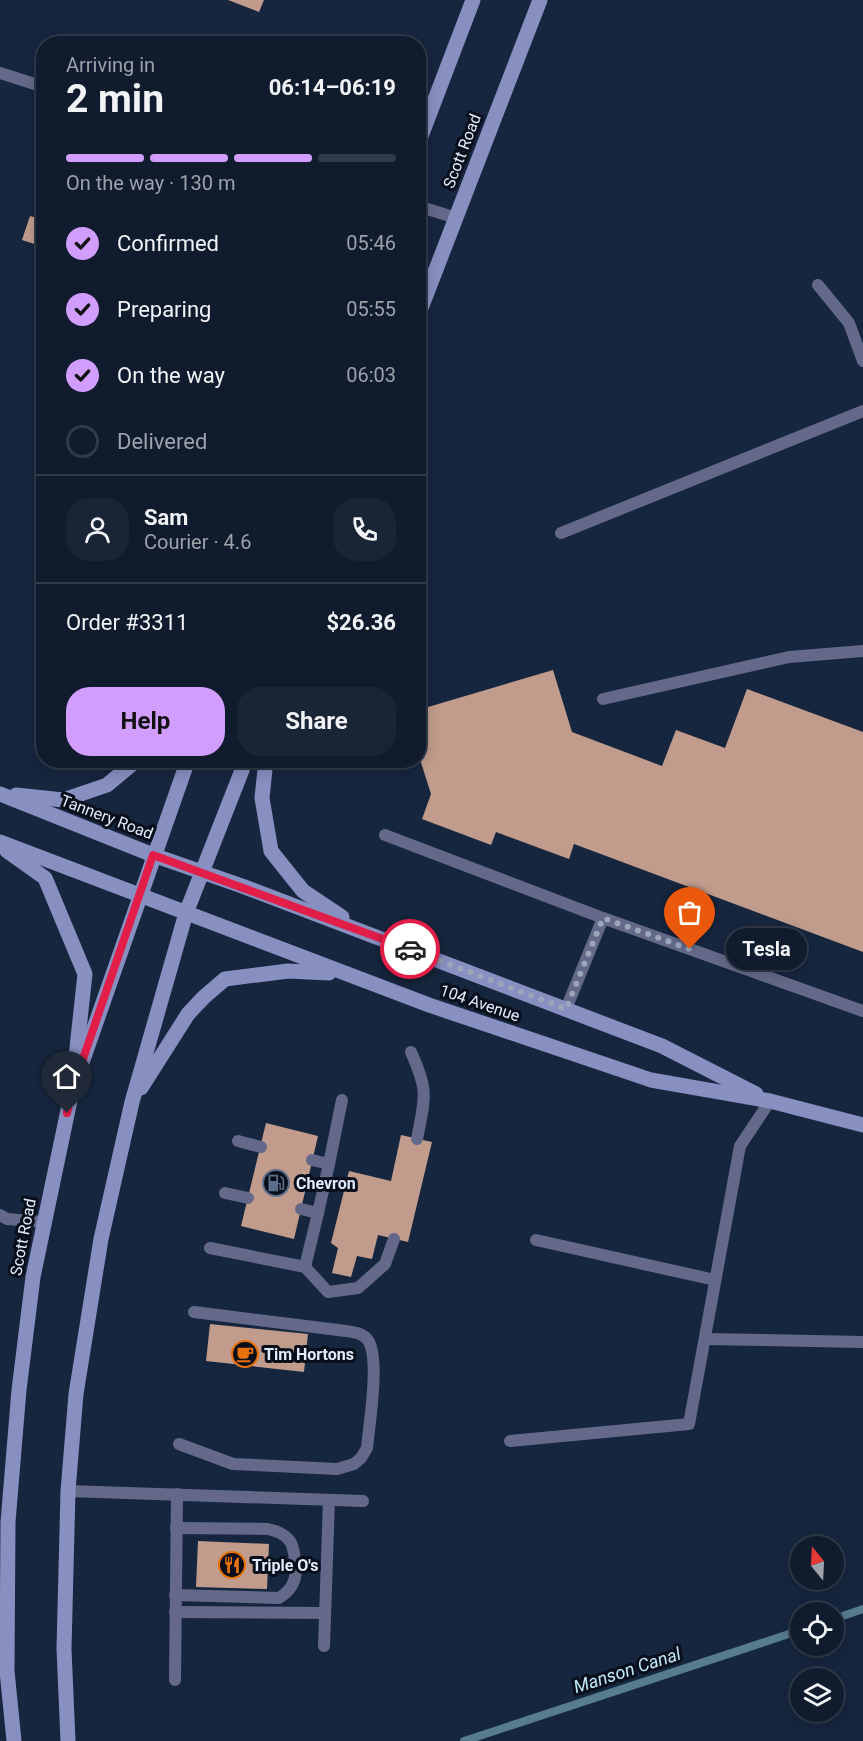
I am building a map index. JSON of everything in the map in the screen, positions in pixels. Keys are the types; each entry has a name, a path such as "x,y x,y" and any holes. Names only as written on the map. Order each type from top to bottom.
{"main road":[{"path":"426,123 473,0"},
{"name":"Scott Road","path":"426,295 540,0"},
{"path":"0,794 63,800 107,785 127,768"},
{"name":"Scott Road","path":"14,1741 7,1671 8,1522 19,1390 33,1277 72,1091 185,768"},
{"path":"68,1741 64,1649 68,1491 76,1394 100,1239 132,1102 186,913 243,768"},
{"path":"265,768 262,798 272,851 303,891 364,932"},
{"name":"Tannery Road","path":"0,794 201,872"},
{"path":"0,844 186,913"},
{"path":"0,844 45,878 85,974 72,1091"},
{"name":"104 Avenue","path":"201,872 662,1046 770,1101"},
{"name":"104 Avenue","path":"186,913 429,1005 651,1080 770,1101 863,1125"},
{"path":"132,1102 188,1014 225,979 288,971 344,973"}],"lane":[{"path":"0,73 36,84"},
{"path":"426,209 456,218"},
{"path":"818,285 849,323 863,361"},
{"path":"561,532 863,411"},
{"path":"603,699 789,657 863,651"},
{"path":"385,835 603,918 863,1011"},
{"path":"566,1009 603,918"},
{"path":"411,1052 423,1078 426,1096 417,1139"},
{"path":"305,1267 342,1100"},
{"path":"510,1441 689,1424 740,1146 770,1101"},
{"path":"238,1141 261,1147"},
{"path":"312,1160 329,1164"},
{"path":"225,1193 248,1198"},
{"path":"301,1209 318,1213"},
{"path":"0,1215 7,1219 44,1222"},
{"path":"210,1248 305,1267 328,1292 358,1288 385,1264 394,1239"},
{"path":"536,1240 716,1280"},
{"path":"179,1444 233,1464 337,1469 354,1464 361,1458 366,1448 375,1360 367,1339 360,1334 346,1331 194,1312"},
{"path":"705,1339 863,1342"},
{"path":"68,1491 363,1501"},
{"path":"175,1680 177,1494"},
{"path":"324,1646 329,1500"},
{"path":"176,1528 268,1529 279,1532 291,1541 296,1563 295,1582 287,1593 279,1598 176,1595"},
{"path":"176,1612 325,1613"}],"building":[{"path":"228,0 264,0 259,12"},
{"path":"30,216 36,218 36,244 22,240"},
{"path":"553,670 572,732 662,766 676,730 725,748 747,689 863,732 863,952 574,844 569,859 496,832 491,845 422,819 431,794 423,768 426,768 426,708"},
{"path":"266,1123 318,1136 294,1239 241,1226"},
{"path":"401,1135 432,1142 408,1242 378,1235 372,1259 357,1256 351,1277 332,1273 338,1248 331,1243 349,1171 391,1181"},
{"path":"210,1324 308,1334 304,1372 206,1361"},
{"path":"198,1541 269,1544 267,1589 196,1587"}],"waterway":[{"name":"Manson Canal","path":"844,1616 863,1609"},
{"name":"Manson Canal","path":"464,1741 790,1634"}],"way so far":[{"path":"410,949 566,1009 603,918 690,949"}],"place":[{"name":"Tesla","path":"690,949"},
{"name":"Chevron","path":"276,1183"},
{"name":"Tim Hortons","path":"245,1354"},
{"name":"Triple O's","path":"232,1565"}],"route":[{"path":"67,1113 72,1091 153,855 410,949"}]}
